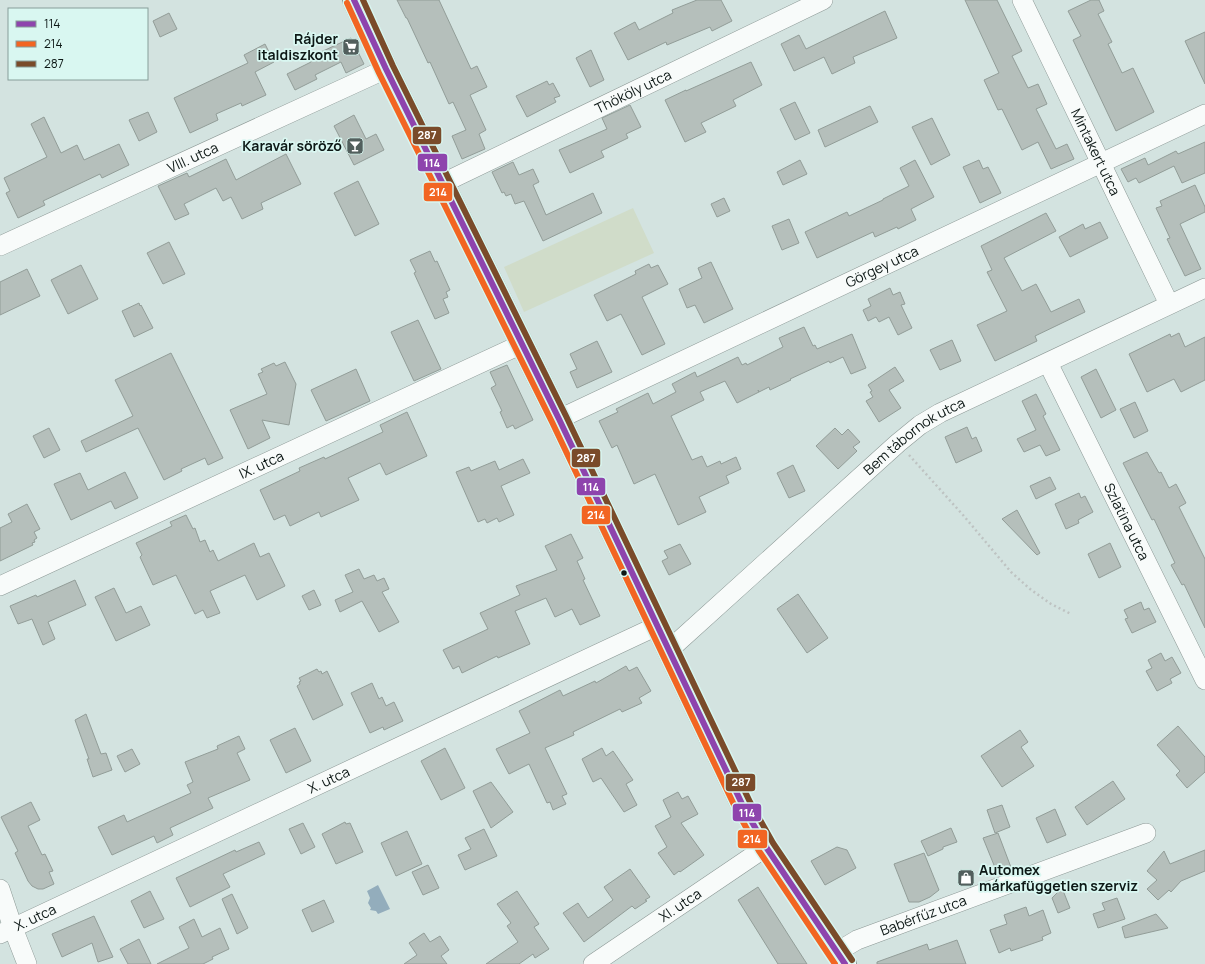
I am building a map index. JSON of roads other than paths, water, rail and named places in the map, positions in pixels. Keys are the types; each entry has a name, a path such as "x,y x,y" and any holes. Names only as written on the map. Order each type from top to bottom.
{"street":[{"path":"354,0 386,69 559,419 743,806 766,847 841,958"},
{"name":"Thököly utca","path":"443,183 823,0"},
{"name":"Mintakert utca","path":"1022,0 1169,304"},
{"name":"VIII. utca","path":"0,246 386,69"},
{"name":"Görgey utca","path":"559,419 1205,114"},
{"name":"Bem tábornok utca","path":"669,650 898,443 920,425 940,413 1205,288"},
{"name":"IX. utca","path":"0,586 522,344"},
{"name":"Szlatina utca","path":"1048,363 1205,680"},
{"name":"X. utca","path":"6,931 657,626"},
{"name":"Babérfűz utca","path":"841,958 857,940 1146,832"},
{"name":"XI. utca","path":"593,964 766,847"},
{"path":"0,889 6,931 28,964"}],"water":[{"path":"378,885 390,909 378,914 376,911 370,910 371,908 368,903 370,898 367,891"}],"place":[{"name":"Rájder italdiszkont","path":"351,47"},
{"name":"Karavár söröző","path":"355,146"},
{"name":"Automex márkafüggetlen szerviz","path":"966,878"}]}
